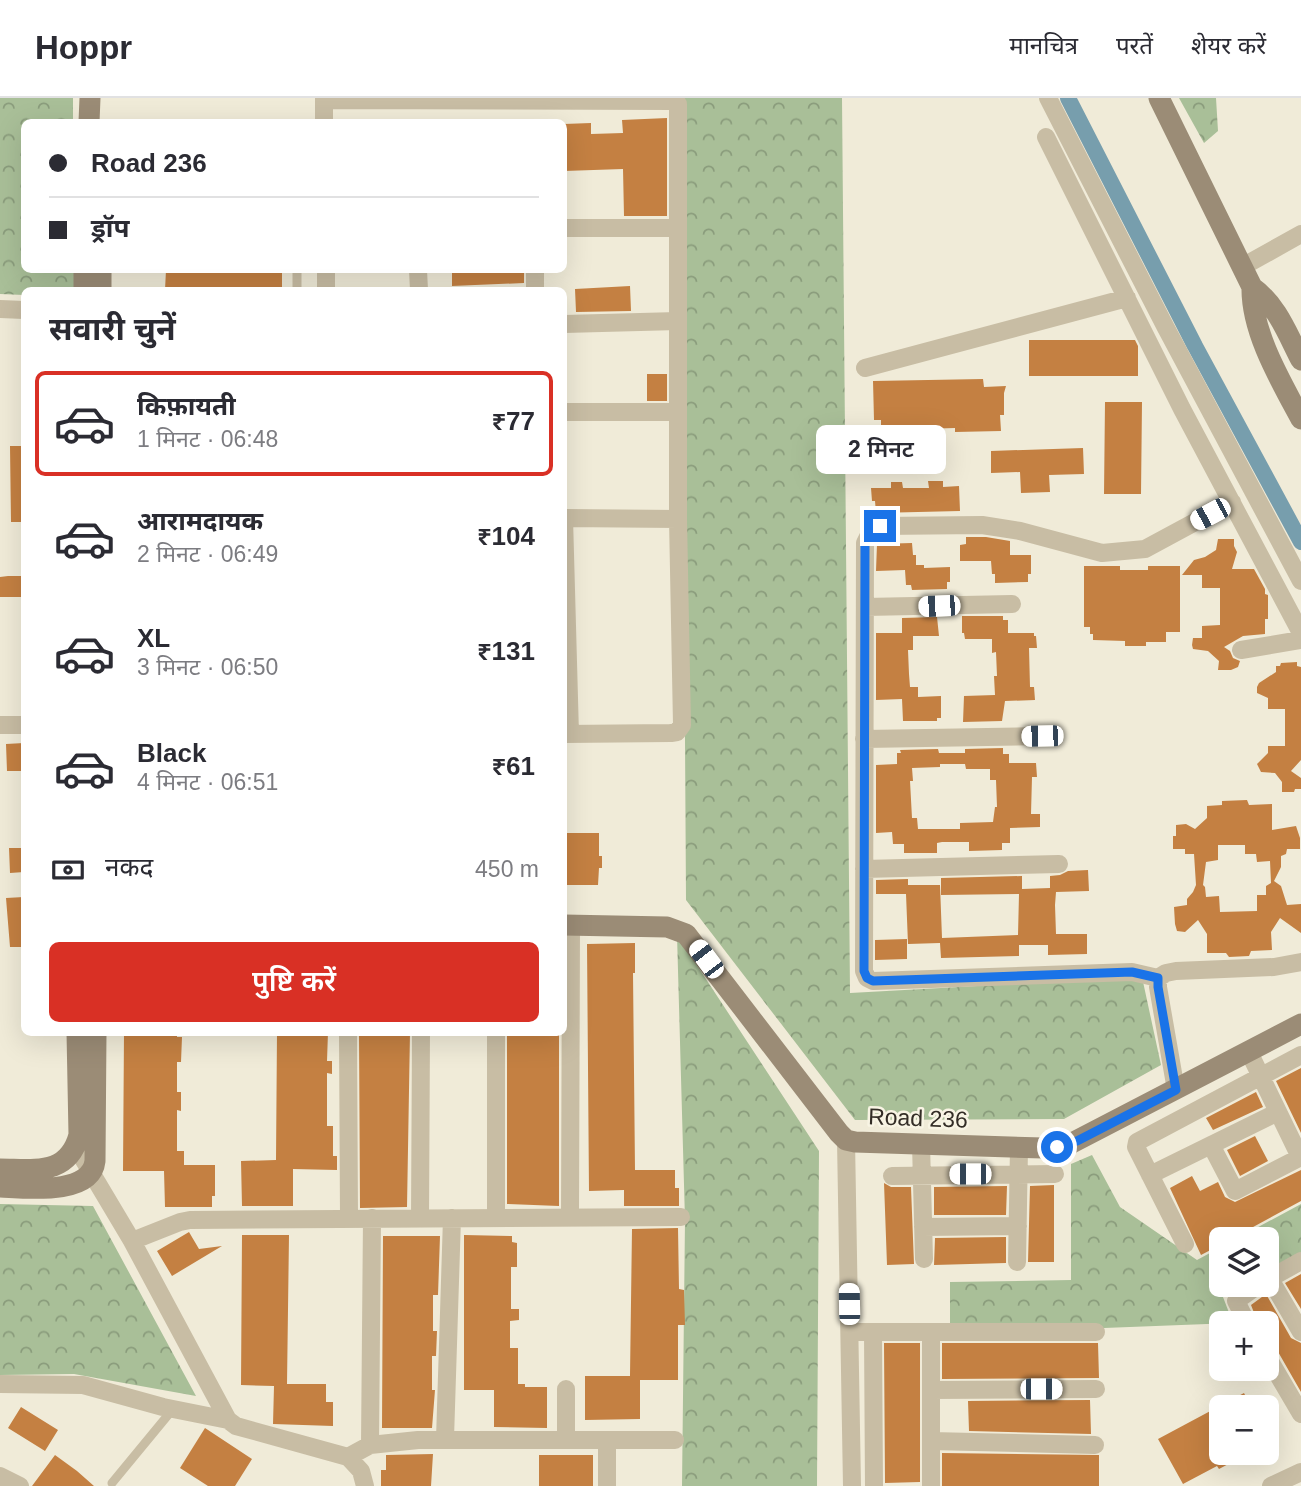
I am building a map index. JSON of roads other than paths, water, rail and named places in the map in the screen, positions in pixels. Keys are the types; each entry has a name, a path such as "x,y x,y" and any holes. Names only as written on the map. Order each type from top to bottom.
{"street":[{"path":"89,119 90,98"},
{"path":"104,98 104,119"},
{"path":"1048,98 1166,328 1301,581"},
{"path":"1158,98 1252,287 1254,316 1259,332 1301,419"},
{"path":"324,119 324,99 677,102 678,519 682,718 680,729 671,733 567,734"},
{"path":"1046,137 1301,633"},
{"path":"567,228 678,228"},
{"path":"1242,267 1301,234"},
{"path":"1252,287 1264,295 1275,308 1301,360"},
{"path":"866,368 1127,298"},
{"path":"0,309 21,310"},
{"path":"567,324 678,321"},
{"path":"567,412 678,412"},
{"path":"1232,502 1144,549 1119,553 1102,553 982,525 875,527 869,533 865,543 864,971 869,980 1132,972 1158,978 1176,971 1274,968 1301,962"},
{"path":"567,518 678,519"},
{"path":"865,607 1012,604"},
{"path":"1241,650 1301,640"},
{"path":"0,725 21,725"},
{"path":"864,739 1042,736"},
{"path":"864,869 1059,864"},
{"path":"567,925 570,1217"},
{"name":"Road 236","path":"567,925 667,927 686,934 846,1140 1019,1148 1068,1145 1301,1024"},
{"path":"1158,978 1176,1090"},
{"path":"0,1169 38,1169 59,1165 75,1147 79,1135 77,1036"},
{"path":"0,1188 65,1186 90,1175 95,1161 96,1036"},
{"path":"348,1036 349,1218"},
{"path":"420,1218 421,1036"},
{"path":"496,1036 496,1218"},
{"path":"1211,1145 1235,1191 1301,1157 1249,1052"},
{"path":"1185,1244 1136,1147 1137,1142 1301,1055"},
{"path":"1150,1175 1278,1112"},
{"path":"846,1140 852,1486"},
{"path":"921,1144 924,1259"},
{"path":"75,1147 132,1241 228,1420 236,1426 348,1457 361,1471 365,1486"},
{"path":"1017,1262 1019,1148"},
{"path":"892,1176 1055,1174"},
{"path":"132,1241 190,1220 681,1217"},
{"path":"370,1445 372,1218"},
{"path":"445,1439 452,1218"},
{"path":"923,1227 1018,1226"},
{"path":"1279,1273 1301,1261"},
{"path":"1241,1311 1236,1301 1242,1297"},
{"path":"1276,1297 1301,1332"},
{"path":"849,1332 1096,1332"},
{"path":"873,1332 874,1486"},
{"path":"931,1332 931,1486"},
{"path":"1279,1376 1301,1414"},
{"path":"0,1384 83,1385 173,1409 228,1420"},
{"path":"566,1389 566,1440"},
{"path":"931,1390 1096,1389"},
{"path":"348,1457 370,1445 445,1439 675,1440"},
{"path":"607,1440 607,1486"},
{"path":"931,1441 1095,1446"},
{"path":"1271,1486 1301,1472"},
{"path":"0,1476 20,1486"}],"lane":[{"path":"113,1483 173,1409"}],"waterway":[{"path":"1068,98 1195,346 1301,542"}]}
